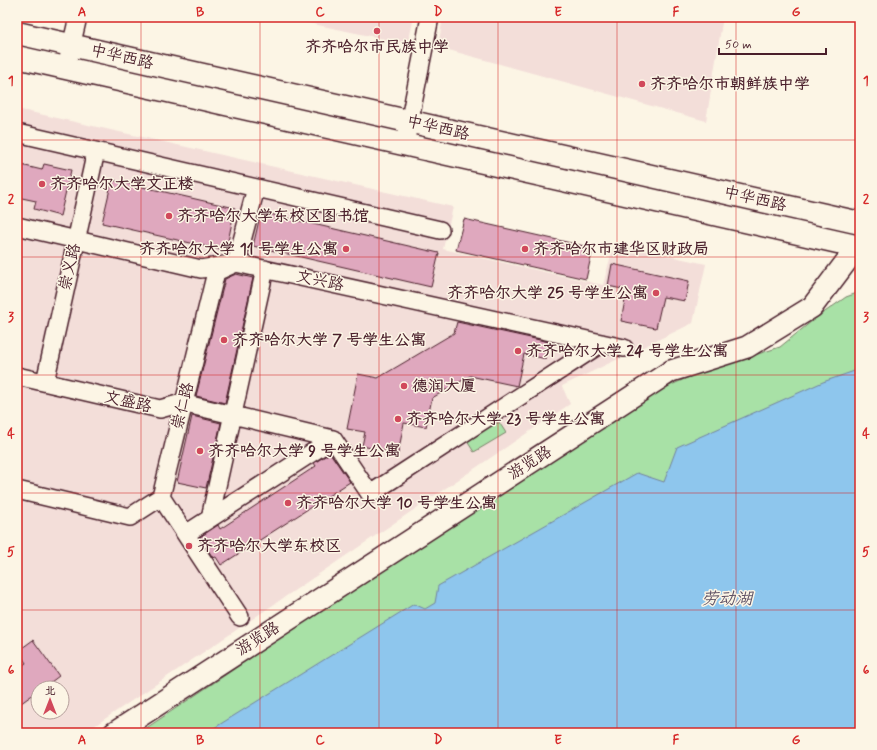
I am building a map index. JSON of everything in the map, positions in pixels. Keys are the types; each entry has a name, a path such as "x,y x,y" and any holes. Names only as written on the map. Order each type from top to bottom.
{"main road":[{"name":"中华西路","path":"21,34 860,223"},
{"name":"中华西路","path":"18,61 66,68 859,247"}],"street":[{"path":"66,68 78,17"},
{"path":"405,144 430,17"},
{"path":"18,61 21,34"},
{"path":"17,133 440,230"},
{"name":"崇义路","path":"45,382 96,151"},
{"path":"236,262 256,188"},
{"name":"文兴路","path":"17,226 201,269 236,262 624,348"},
{"name":"游览路","path":"114,733 671,371 747,346 812,307 859,247"},
{"name":"崇仁路","path":"161,497 216,272 236,262"},
{"path":"210,518 265,269"},
{"path":"186,534 333,439 370,494 602,343"},
{"name":"文盛路","path":"17,376 160,409 184,404 333,439"},
{"path":"17,490 130,516 161,497 240,617"}],"shaded area":[{"name":"齐齐哈尔市民族中学","path":"280,17 414,17 408,44"},
{"name":"齐齐哈尔市朝鲜族中学","path":"443,17 723,17 706,121 438,47"},
{"name":"齐齐哈尔大学东校区","path":"17,109 453,207 443,249 603,285 614,244 706,264 693,323 562,386 570,404 84,733 17,733"}],"green space":[{"name":"劳动湖","path":"860,292 860,733 139,733 569,444 649,395 698,373 780,347 812,321 846,297"},
{"path":"495,416 506,433 474,452 463,435"}],"water":[{"name":"劳动湖","path":"860,369 860,733 206,733 414,604 425,609 435,603 438,586 637,473 664,482 677,447 823,382"}],"building":[{"name":"齐齐哈尔大学文正楼","path":"17,164 42,170 44,164 71,170 60,216 34,209 36,201 17,197"},
{"name":"齐齐哈尔大学东校区图书馆","path":"112,180 235,208 226,251 102,223"},
{"name":"齐齐哈尔大学 11 号学生公寓","path":"261,212 439,253 431,287 253,246"},
{"name":"齐齐哈尔市建华区财政局","path":"464,219 593,248 586,279 456,250"},
{"name":"齐齐哈尔大学 25 号学生公寓","path":"612,264 689,281 685,301 663,297 656,328 621,321 627,290 608,286"},
{"name":"齐齐哈尔大学 7 号学生公寓","path":"236,274 253,278 225,403 196,396 225,279"},
{"name":"德润大厦","path":"457,322 549,342 546,359 524,354 517,386 470,376 432,398 426,427 404,423 398,454 362,446 365,432 347,429 358,374 378,378 454,333"},
{"name":"齐齐哈尔大学 9 号学生公寓","path":"192,416 221,423 206,488 177,482"},
{"name":"齐齐哈尔大学 10 号学生公寓","path":"330,453 350,482 221,565 216,557 213,558 200,537 218,525 220,529 316,466 314,463"},
{"path":"33,640 59,676 54,680 30,680 30,697 17,706 17,669 26,663 18,651"}],"place":[{"name":"齐齐哈尔市民族中学","path":"377,31"},
{"name":"齐齐哈尔市朝鲜族中学","path":"642,84"},
{"name":"齐齐哈尔大学文正楼","path":"42,184"},
{"name":"齐齐哈尔大学东校区图书馆","path":"169,216"},
{"name":"齐齐哈尔大学 11 号学生公寓","path":"346,249"},
{"name":"齐齐哈尔市建华区财政局","path":"525,249"},
{"name":"齐齐哈尔大学 25 号学生公寓","path":"656,293"},
{"name":"齐齐哈尔大学 7 号学生公寓","path":"224,340"},
{"name":"齐齐哈尔大学 24 号学生公寓","path":"518,351"},
{"name":"德润大厦","path":"404,386"},
{"name":"齐齐哈尔大学 23 号学生公寓","path":"398,419"},
{"name":"齐齐哈尔大学 9 号学生公寓","path":"200,451"},
{"name":"齐齐哈尔大学 10 号学生公寓","path":"288,503"},
{"name":"齐齐哈尔大学东校区","path":"189,546"}]}
